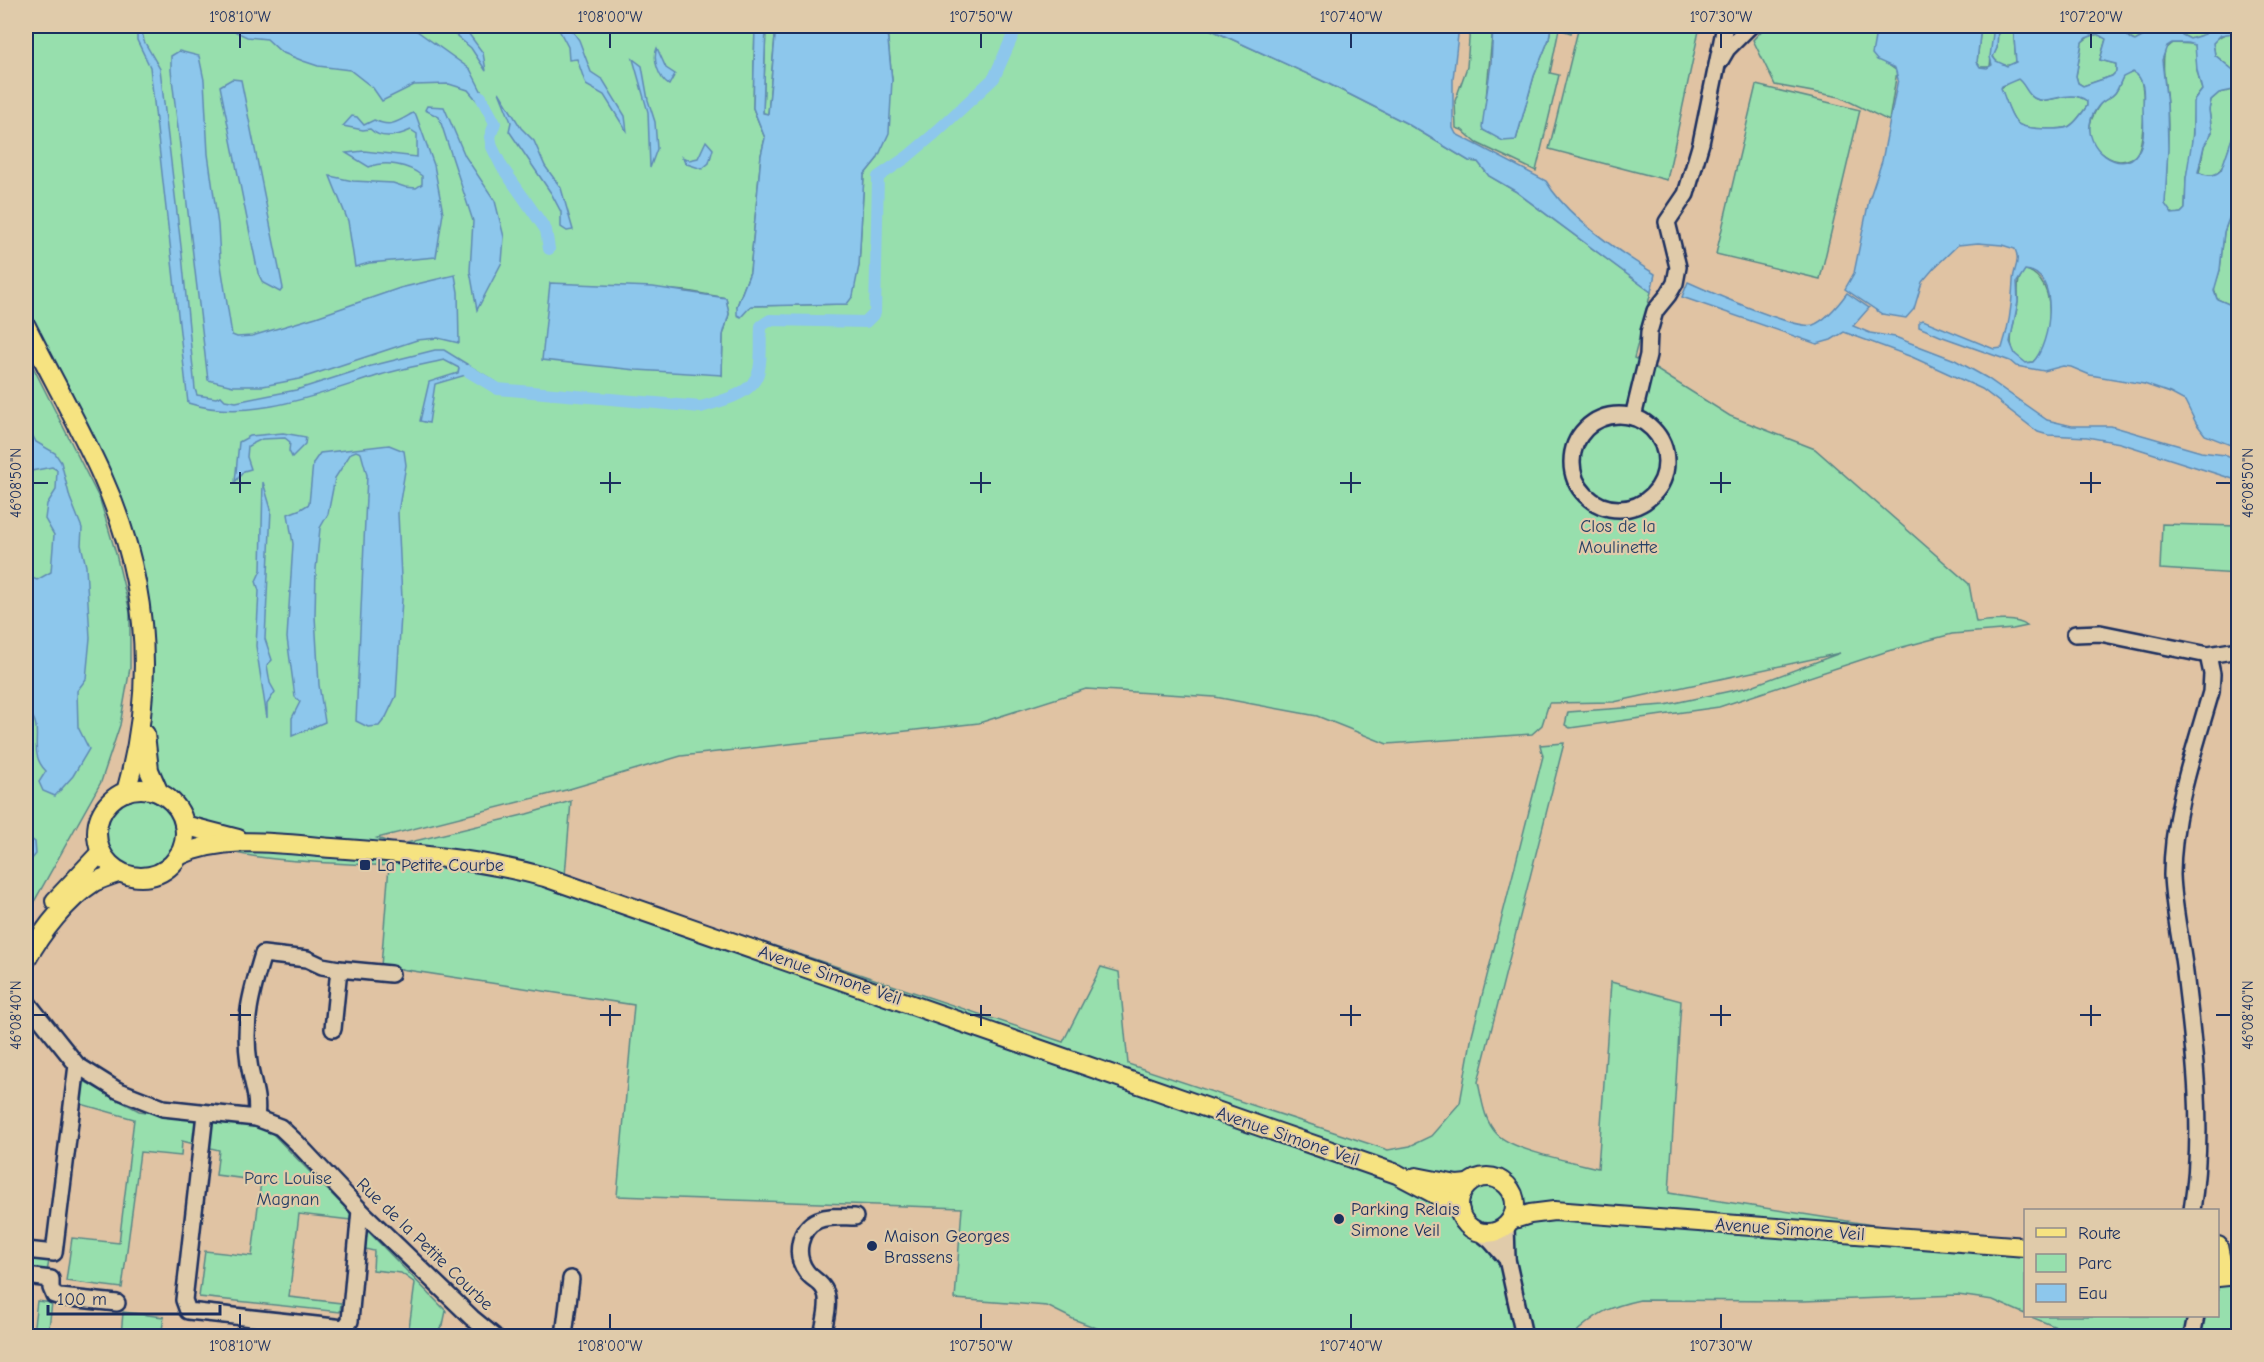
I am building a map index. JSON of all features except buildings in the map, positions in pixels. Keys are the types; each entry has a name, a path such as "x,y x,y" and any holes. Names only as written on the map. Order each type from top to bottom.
{"main road":[{"path":"26,326 102,476 134,568 144,651 143,717 149,770 159,793"},
{"path":"126,792 143,717"},
{"path":"148,790 159,793 171,801 179,812 184,825 183,846 170,866 159,873 146,877 120,872 112,867 101,852 97,838 98,824 103,810 113,799 126,792 148,790"},
{"name":"Avenue Simone Veil","path":"184,825 248,842"},
{"name":"Avenue Simone Veil","path":"178,856 205,846 248,842 446,857 496,865 546,877 1397,1174"},
{"path":"26,942 55,902 101,852"},
{"path":"26,960 56,916 94,882 120,872"},
{"path":"1397,1174 1457,1185 1468,1184 1480,1178 1493,1177 1505,1183 1513,1193 1554,1211"},
{"path":"1397,1174 1452,1203 1460,1211 1466,1223 1480,1232 1494,1232 1530,1214 1554,1211"},
{"path":"1460,1211 1460,1198 1468,1184"},
{"path":"1509,1223 1515,1209 1513,1193"},
{"name":"Avenue Simone Veil","path":"1554,1211 2024,1247"},
{"path":"2219,1248 2238,1262"},
{"path":"2219,1251 2221,1260 2219,1268"},
{"path":"2219,1275 2238,1275"}],"street":[{"path":"1633,417 1648,355 1648,332 1655,310 1675,284 1678,267 1667,222 1686,194 1704,134 1725,26"},
{"path":"1717,66 1727,49 1749,26"},
{"path":"1612,415 1633,417 1654,430 1663,443 1666,458 1665,473 1659,487 1650,498 1624,509 1609,508 1589,498 1579,487 1573,472 1572,457 1576,442 1585,429 1598,420 1612,415"},
{"path":"2075,634 2100,633 2208,655 2238,650"},
{"path":"2193,1208 2199,1164 2197,1104 2190,1013 2172,876 2176,823 2211,692 2212,674 2208,655"},
{"path":"256,1118 257,1094 249,1066 246,1022 252,987 263,954 307,959 322,966 339,969 391,974"},
{"path":"333,1029 339,969"},
{"path":"26,1001 76,1065 51,1288 54,1295 117,1304"},
{"name":"Rue de la Petite Courbe","path":"76,1065 117,1090 148,1104 205,1114 256,1118 280,1127 360,1210 472,1318 494,1336"},
{"path":"205,1114 184,1300 188,1311 344,1328 350,1321 360,1210"},
{"path":"822,1336 827,1300 825,1290 806,1273 801,1262 799,1251 802,1238 806,1229 818,1220 833,1216 855,1217"},
{"path":"1509,1223 1507,1259 1524,1336"},
{"path":"1480,1232 1507,1259"},
{"path":"26,1250 54,1253"},
{"path":"26,1276 51,1279"},
{"path":"564,1336 571,1279"},
{"path":"2184,1317 2188,1336"},
{"path":"2193,1336 2196,1317"}],"green space":[{"name":"Clos de la Moulinette","path":"26,26 755,26 753,108 765,138 761,155 750,272 737,306 847,304 859,266 864,175 877,159 892,80 887,31 819,26 1203,26 1325,82 1406,123 1469,161 1478,162 1489,176 1515,191 1651,292 1634,358 1646,363 1730,416 1815,449 1969,584 1976,622 2016,621 2027,626 1952,634 1888,651 1719,707 1570,728 1565,725 1568,712 1665,705 1749,687 1840,653 1614,702 1549,703 1542,725 1532,734 1387,744 1317,716 1215,697 1086,689 979,723 681,756 566,790 377,838 398,845 571,801 565,876 1063,1042 1101,967 1119,972 1128,1064 1388,1150 1410,1146 1431,1136 1460,1103 1472,1035 1543,756 1540,745 1564,743 1478,1082 1484,1110 1497,1134 1516,1146 1530,1151 1598,1168 1611,982 1681,1001 1669,1193 2024,1249 2024,1314 1993,1300 1958,1295 1804,1301 1640,1300 1603,1312 1572,1336 1154,1336 1099,1329 1047,1306 955,1299 962,1208 617,1196 634,1005 381,966 389,866 292,861 220,849 199,842 191,824 181,810 167,800 148,793 145,778 150,620 141,561 120,499 26,310","holes":["631,287 687,291 726,298 729,314 723,335 722,375"]},
{"path":"766,26 776,26 768,114 763,113"},
{"path":"1470,26 1493,26 1483,130 1516,140 1534,76 1549,39 1551,26 1573,26 1571,33 1559,29 1550,73 1559,75 1536,171 1477,143 1462,130 1456,128 1455,101 1467,67"},
{"path":"1579,26 1700,26 1667,180 1549,149"},
{"path":"1766,26 1879,26 1873,54 1897,71 1889,121 1840,97 1775,85 1753,40"},
{"path":"1981,26 1994,26 1990,67 1980,67 1977,62"},
{"path":"1998,26 2013,26 2016,62 2013,64 2000,63 1993,56 1997,48"},
{"path":"2125,26 2151,26 2146,35 2135,41 2127,35"},
{"path":"2178,26 2210,26 2205,34 2190,39 2182,35"},
{"path":"2238,26 2238,74 2215,55 2213,43 2218,37"},
{"path":"2100,34 2106,39 2100,60 2116,64 2116,72 2112,76 2083,86 2078,83 2076,76 2082,42 2090,36"},
{"path":"2172,43 2195,44 2197,70 2202,90 2194,100 2192,149 2186,178 2185,209 2175,214 2169,212 2165,205 2168,130 2163,63 2165,49"},
{"path":"2133,72 2140,78 2142,84 2143,131 2135,156 2119,161 2109,158 2095,146 2091,140 2090,126 2100,104 2115,93 2123,76"},
{"path":"2018,79 2034,98 2046,100 2066,96 2080,97 2087,101 2087,106 2076,121 2068,127 2042,129 2021,125 2012,115 2001,88"},
{"path":"1756,85 1860,110 1820,279 1716,254"},
{"path":"2238,89 2238,121 2223,166 2216,175 2199,173 2204,146 2212,132 2209,110 2211,100 2219,93"},
{"path":"2238,194 2238,304 2233,306 2217,299 2214,288 2220,270 2224,232"},
{"path":"2025,270 2034,274 2045,289 2049,322 2039,354 2033,362 2025,363 2017,358 2013,351 2011,336 2018,302 2019,282"},
{"path":"26,353 100,500 130,612 130,668 120,725 101,782 26,916"},
{"path":"2162,524 2238,526 2238,574 2160,569"},
{"path":"135,798 149,798 162,804 171,813 177,826 175,846 167,858 149,868 135,868 122,862 113,853 107,840 107,826 113,813 122,804"},
{"name":"Parc Louise Magnan","path":"82,1080 139,1111 266,1127 446,1311 443,1325 434,1336 408,1336 415,1283 401,1273 373,1270 374,1251 365,1249 366,1241 351,1220 299,1214 289,1297 341,1303 340,1312 199,1297 205,1251 252,1256 261,1181 216,1175 219,1150 182,1141 181,1156 140,1152 122,1288 66,1281 72,1238 119,1243 134,1119 81,1104"},
{"path":"2219,1246 2238,1268 2238,1336 2078,1336 2031,1317 2219,1317"},
{"path":"41,1255 49,1261 47,1272 38,1273 38,1269 26,1267 26,1258 40,1260"},
{"path":"37,1301 52,1303 48,1336 26,1336 26,1332 33,1333"},
{"path":"123,1312 164,1317 161,1336 121,1336"}],"water":[{"path":"137,26 141,26 144,41 160,69 197,395 216,398 221,396 225,400 236,402 296,390 371,366 435,350 444,350 496,382 469,374 435,384 429,423 420,421 429,382 458,373 459,368 444,360 402,369 284,404 235,410 188,403 150,67 137,40"},
{"path":"231,26 410,26 470,69 492,112 479,103 468,90 449,84 414,85 382,101 373,88 350,70 318,66 303,61 281,52 267,39 247,37 236,32"},
{"path":"445,26 463,26 483,53 486,71 471,48"},
{"path":"557,26 569,26 579,40 591,72 603,80 625,116 627,132 604,95 586,85 577,59 569,60 568,47"},
{"path":"755,26 766,26 763,113 768,114 776,26 819,26 887,31 892,80 889,133 877,159 864,175 859,266 853,296 847,304 751,306 741,317 737,315 737,306 750,272 761,155 765,138 753,108"},
{"path":"1203,26 1459,26 1453,79 1453,128 1456,134 1546,181 1567,208 1595,233 1655,274 1651,292 1515,191 1489,176 1478,162 1469,161 1406,123 1325,82"},
{"path":"1493,26 1551,26 1549,39 1534,76 1516,140 1503,141 1483,130 1482,127 1491,64"},
{"path":"1877,26 1981,26 1977,62 1980,67 1987,68 1992,65 1990,57 1994,26 1998,26 1997,48 1993,57 2007,66 2016,62 2013,26 2125,26 2127,35 2135,41 2146,35 2151,26 2178,26 2182,35 2190,39 2205,34 2210,26 2238,26 2233,33 2221,35 2213,43 2215,55 2238,74 2238,89 2219,93 2211,100 2209,110 2212,132 2204,146 2198,172 2210,175 2221,170 2238,121 2238,194 2224,232 2220,270 2214,291 2217,299 2233,306 2238,304 2238,448 2205,435 2185,401 2170,393 2144,384 2090,375 2071,367 2063,366 2044,371 2016,366 2010,361 1919,327 1919,321 1923,320 1994,349 2002,348 2010,315 2013,277 2017,262 2015,249 2002,245 1978,243 1958,245 1922,282 1914,309 1906,318 1882,314 1845,289 1854,273 1869,200 1882,161 1898,79 1895,68 1877,60 1872,54","holes":["2097,34 2106,39 2100,60 2116,64 2116,72 2112,76 2083,86 2078,83 2076,76 2082,42","2172,43 2195,45 2197,70 2202,90 2193,102 2193,134 2186,178 2185,209 2181,213 2172,214 2165,204 2168,148 2167,105 2162,60 2167,46","2133,72 2142,82 2144,123 2141,147 2131,159 2123,162 2105,156 2092,140 2090,130 2094,112 2102,102 2115,93 2123,77","2018,79 2029,94 2039,100 2073,96 2087,101 2087,106 2076,121 2068,127 2050,129 2027,127 2017,123 2014,119 2002,86","2025,270 2036,274 2044,283 2049,310 2044,340 2033,362 2026,363 2015,354 2010,342 2018,302 2017,282"]},
{"path":"657,48 666,68 675,74 669,85 657,68 655,58"},
{"path":"179,51 199,56 204,80 208,154 218,225 220,259 232,335 252,336 400,288 455,275 458,292 459,343 438,338 417,340 299,379 263,386 233,386 208,380 171,70 171,56"},
{"path":"633,59 642,66 648,100 655,122 657,149 650,168 648,112"},
{"path":"232,79 241,80 283,288 280,292 263,283 258,273 220,86"},
{"path":"499,92 521,128 534,141 545,166 561,188 573,230 567,231 561,227 561,212 551,193 509,131 511,122"},
{"path":"427,106 444,107 465,156 495,201 504,237 502,262 477,310 470,271 473,221 439,117 425,110"},
{"path":"413,113 416,115 434,165 443,213 436,257 369,263 355,267 348,221 330,176 416,188 422,184 422,176 397,165 382,164 369,167 346,153 364,151 417,157 417,134 411,130 384,136 370,129 343,126 352,116 357,117 364,125 374,120 390,124"},
{"path":"706,141 713,149 709,163 702,169 687,164 682,157 689,160 698,158"},
{"path":"1688,282 1752,309 1804,325 1813,325 1823,319 1847,293 1869,308 1853,326 1870,333 1895,337 1955,360 1987,378 2047,420 2072,426 2111,426 2201,452 2225,455 2238,462 2238,475 2235,474 2233,479 2120,443 2038,432 1982,389 1912,357 1844,332 1831,340 1817,344 1682,297"},
{"path":"550,283 653,287 726,298 729,314 723,335 722,375 636,370 542,360"},
{"path":"26,423 36,442 55,453 61,462 70,498 82,528 81,545 86,566 90,638 86,679 77,691 78,727 89,749 73,776 55,796 43,791 39,782 46,771 37,755 35,724 26,709 26,571 29,577 37,580 51,572 54,535 45,519 47,504 56,490 57,470 52,467 26,472"},
{"path":"283,433 306,437 305,444 292,457 289,451 290,442 285,438 262,439 248,446 247,457 251,469 244,471 235,482 239,442 250,436"},
{"path":"389,445 404,451 406,465 398,513 402,599 396,696 379,726 368,727 356,721 367,475 361,453 356,451 351,453 335,478 328,514 320,528 315,616 319,685 325,722 292,736 292,718 300,702 295,697 287,638 293,544 288,514 309,504 313,463 320,453"},
{"path":"263,482 271,509 265,639 272,660 267,665 270,683 275,692 267,704 267,718 256,646 259,591 256,581 261,570"},
{"path":"26,803 28,837 35,842 36,854 26,866"}],"waterway":[{"path":"468,371 498,389 701,407 736,396 756,379 759,370 761,326 770,320 866,322 875,313 878,177 933,135 994,78 1017,26"},
{"path":"481,97 495,123 490,137 492,147 502,167 546,230 549,249"}],"place":[{"name":"La Petite Courbe","path":"365,865"},
{"name":"Parking Relais Simone Veil","path":"1339,1219"},
{"name":"Maison Georges Brassens","path":"872,1246"}]}
